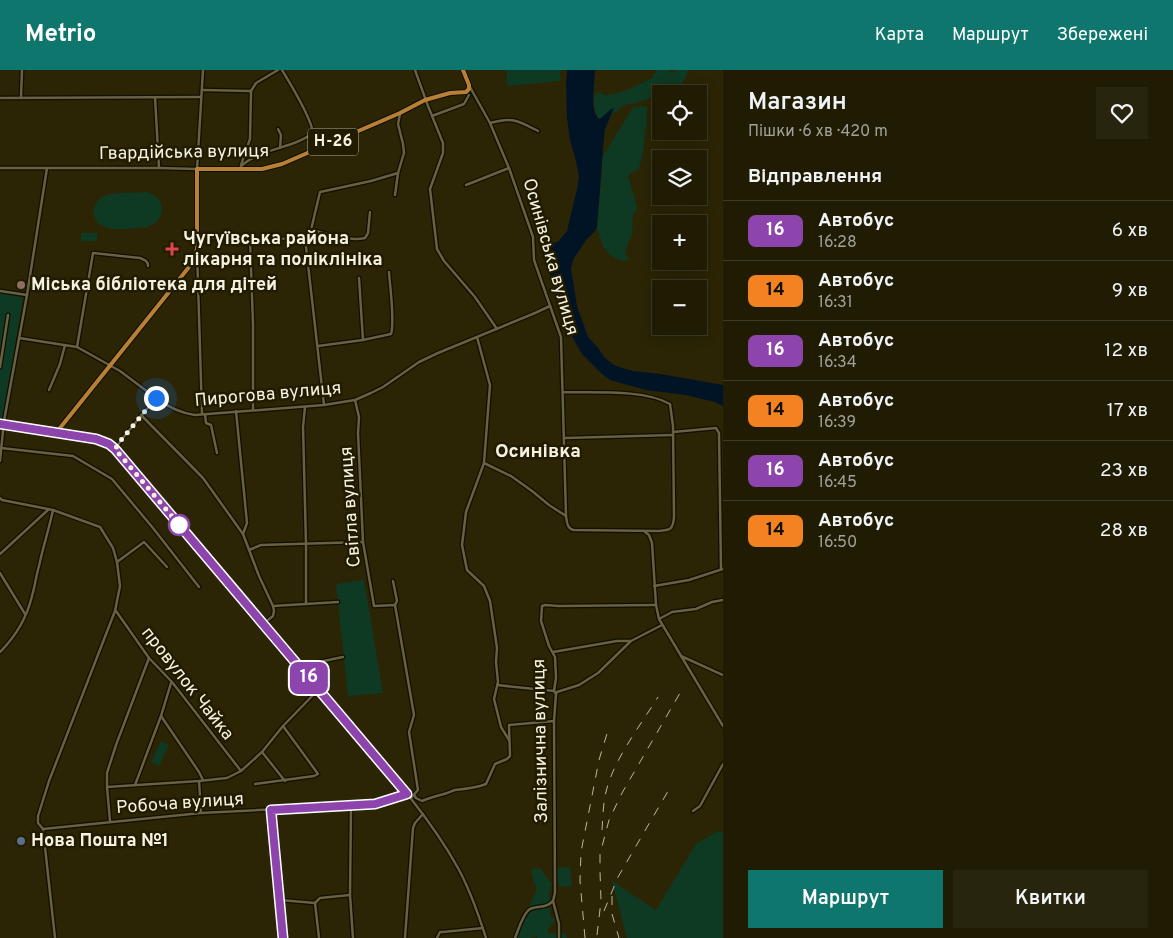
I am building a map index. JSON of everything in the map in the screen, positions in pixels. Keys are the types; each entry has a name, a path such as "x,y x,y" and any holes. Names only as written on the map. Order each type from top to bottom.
{"main road":[{"name":"Осинівська вулиця","path":"462,70 469,86"},
{"path":"464,93 469,86"},
{"name":"Гвардійська вулиця","path":"197,170 262,169 282,164 426,100 450,93 464,93"},
{"path":"2,425 56,433 189,267 196,250 197,170"}],"street":[{"path":"21,98 22,70"},
{"path":"197,170 203,70"},
{"path":"241,168 250,139 251,90 256,83 278,70"},
{"path":"241,168 250,159 297,142 312,134 310,122 282,70"},
{"path":"415,70 444,148 444,153 430,189 437,249 444,261 475,297 497,329"},
{"name":"Осинівська вулиця","path":"469,86 490,124 509,168 533,237 534,260 561,337 566,516 569,528 574,530 644,532"},
{"path":"202,90 251,90"},
{"path":"464,93 479,102"},
{"path":"432,116 464,104 469,95"},
{"path":"155,97 159,168"},
{"path":"0,98 201,97"},
{"path":"395,195 398,173 404,153 398,124 400,113"},
{"path":"490,124 502,120 514,120 538,131"},
{"path":"278,129 281,135 280,148"},
{"name":"Гвардійська вулиця","path":"0,168 159,168 197,170"},
{"path":"0,461 2,425 19,338 47,168"},
{"name":"Осинівська вулиця","path":"466,185 509,168"},
{"path":"324,405 306,238 311,230 320,192 398,173"},
{"path":"311,230 355,239 365,238 368,233 370,212"},
{"path":"196,237 250,240 306,238"},
{"path":"250,240 253,324 253,410"},
{"path":"196,250 203,414 206,422 211,425 217,453"},
{"path":"77,347 93,253 140,258 148,262 148,266"},
{"path":"318,346 391,334 389,272"},
{"path":"359,278 363,340"},
{"path":"0,291 26,295"},
{"name":"Пирогова вулиця","path":"19,338 77,347 111,365 156,398 178,411 188,414 203,414 324,405 355,400 383,387 419,362 550,306"},
{"path":"0,367 8,315"},
{"path":"477,337 490,385 484,464 466,512 462,545 467,570 484,586 490,601 497,648 497,685 494,699 500,727 510,740"},
{"path":"48,390 60,364 65,345"},
{"path":"563,392 635,394 661,399 670,404 673,434 673,522 670,529 658,532 644,532"},
{"path":"115,449 156,398"},
{"name":"Світла вулиця","path":"355,400 359,417 358,434 363,542 374,606 395,605"},
{"path":"305,406 303,428 306,603"},
{"path":"236,411 247,523 243,534"},
{"path":"141,416 203,478 243,534 273,606 272,616 263,624"},
{"path":"565,438 673,434 716,428 719,433 722,569 688,580 654,586"},
{"path":"56,433 96,439 109,444 115,449 423,814 458,869 486,938"},
{"path":"1,448 73,456 112,479 199,587"},
{"path":"484,464 511,476 566,516"},
{"path":"1,499 53,510 100,527 113,548 118,562 120,586 115,611 49,781 38,816 38,823 43,829 55,938"},
{"path":"0,554 49,509"},
{"path":"0,652 14,636 32,598 53,510"},
{"path":"644,532 652,538 654,586 659,619 723,726"},
{"path":"652,538 658,532"},
{"path":"118,562 144,542 167,567"},
{"path":"250,550 261,545 363,542"},
{"path":"0,573 25,615"},
{"path":"393,581 397,601 395,605 414,715 409,732 418,790 410,799"},
{"path":"659,619 672,612 696,609 723,600"},
{"path":"273,606 338,602"},
{"name":"Залізнична вулиця","path":"559,938 553,901 555,656 549,646 541,621 541,609 543,605 656,606"},
{"name":"провулок Чайка","path":"115,611 241,772"},
{"path":"554,652 631,640 662,626"},
{"path":"497,685 555,692 579,685 598,673 631,640"},
{"path":"680,655 723,675"},
{"path":"299,666 343,657"},
{"path":"110,821 107,773 150,658"},
{"path":"135,785 172,682"},
{"path":"107,787 227,778 241,772 262,752 283,726 318,690"},
{"path":"161,716 199,772 201,780 201,813"},
{"path":"414,795 422,801 454,790 476,788 486,784 495,764 510,756 509,726 554,721"},
{"path":"255,784 285,781 318,774 283,726"},
{"path":"262,752 285,781"},
{"path":"693,811 700,806 723,764"},
{"name":"Робоча вулиця","path":"43,829 201,813 375,804 407,794"},
{"path":"351,806 350,895 353,938"},
{"path":"271,810 283,938"},
{"path":"405,938 413,828 423,814"},
{"path":"280,900 315,903 320,898 350,895"},
{"path":"515,938 528,911 547,906 553,901"},
{"path":"315,903 319,938"},
{"path":"438,938 440,932 483,928"}],"green space":[{"path":"506,70 560,70 560,81 507,86"},
{"path":"657,70 670,70 669,72 673,73 677,70 688,70 681,85 652,85 652,98 624,105 616,112 597,118 593,100 597,91 604,95 614,94 630,89 652,78"},
{"path":"633,107 648,107 644,148 639,169 628,176 637,210 633,215 632,235 625,254 629,260 622,261 609,254 603,246 597,227 602,158"},
{"path":"146,192 158,199 161,204 161,215 154,224 147,227 115,229 100,225 96,220 95,207 104,196 118,193"},
{"path":"81,233 97,233 97,241 81,241"},
{"path":"0,293 23,297 3,418 0,418"},
{"path":"364,580 383,693 348,696 336,584"},
{"path":"161,741 169,745 159,766 151,762"},
{"path":"718,831 723,832 723,938 627,938 612,881 656,910 696,844"},
{"path":"570,867 572,886 559,887 556,868"},
{"path":"540,868 552,885 549,892 550,902 545,906 550,908 551,918 555,918 555,920 548,929 548,933 562,932 567,938 537,938 537,936 515,938 537,889 531,869"}],"water":[{"path":"567,70 595,70 593,103 599,119 614,108 604,136 597,227 574,258 571,268 577,306 588,337 604,357 614,365 622,368 723,385 723,406 715,402 686,395 646,390 610,380 582,354 570,333 558,305 555,286 550,275 551,248 567,231 579,177 567,118"}],"railway":[{"path":"597,935 601,901 600,854 609,820 622,793 680,693"},
{"path":"602,830 607,788 616,765 658,697"},
{"path":"585,938 580,881 581,852 599,760 609,727"},
{"path":"604,911 618,877 671,786"},
{"path":"612,896 612,914 619,938"}],"bus line":[{"name":"16","path":"0,424 96,439 109,444 115,449 407,794 375,804 271,810 283,938"}],"place":[{"name":"Чугуївська района лікарня та поліклініка","path":"172,249"},
{"name":"Міська бібліотека для дітей","path":"21,285"},
{"name":"Нова Пошта №1","path":"21,841"}],"district":[{"name":"Осинівка","path":"538,452"}],"route":[{"path":"156,398 115,449 181,527 179,525"}]}
